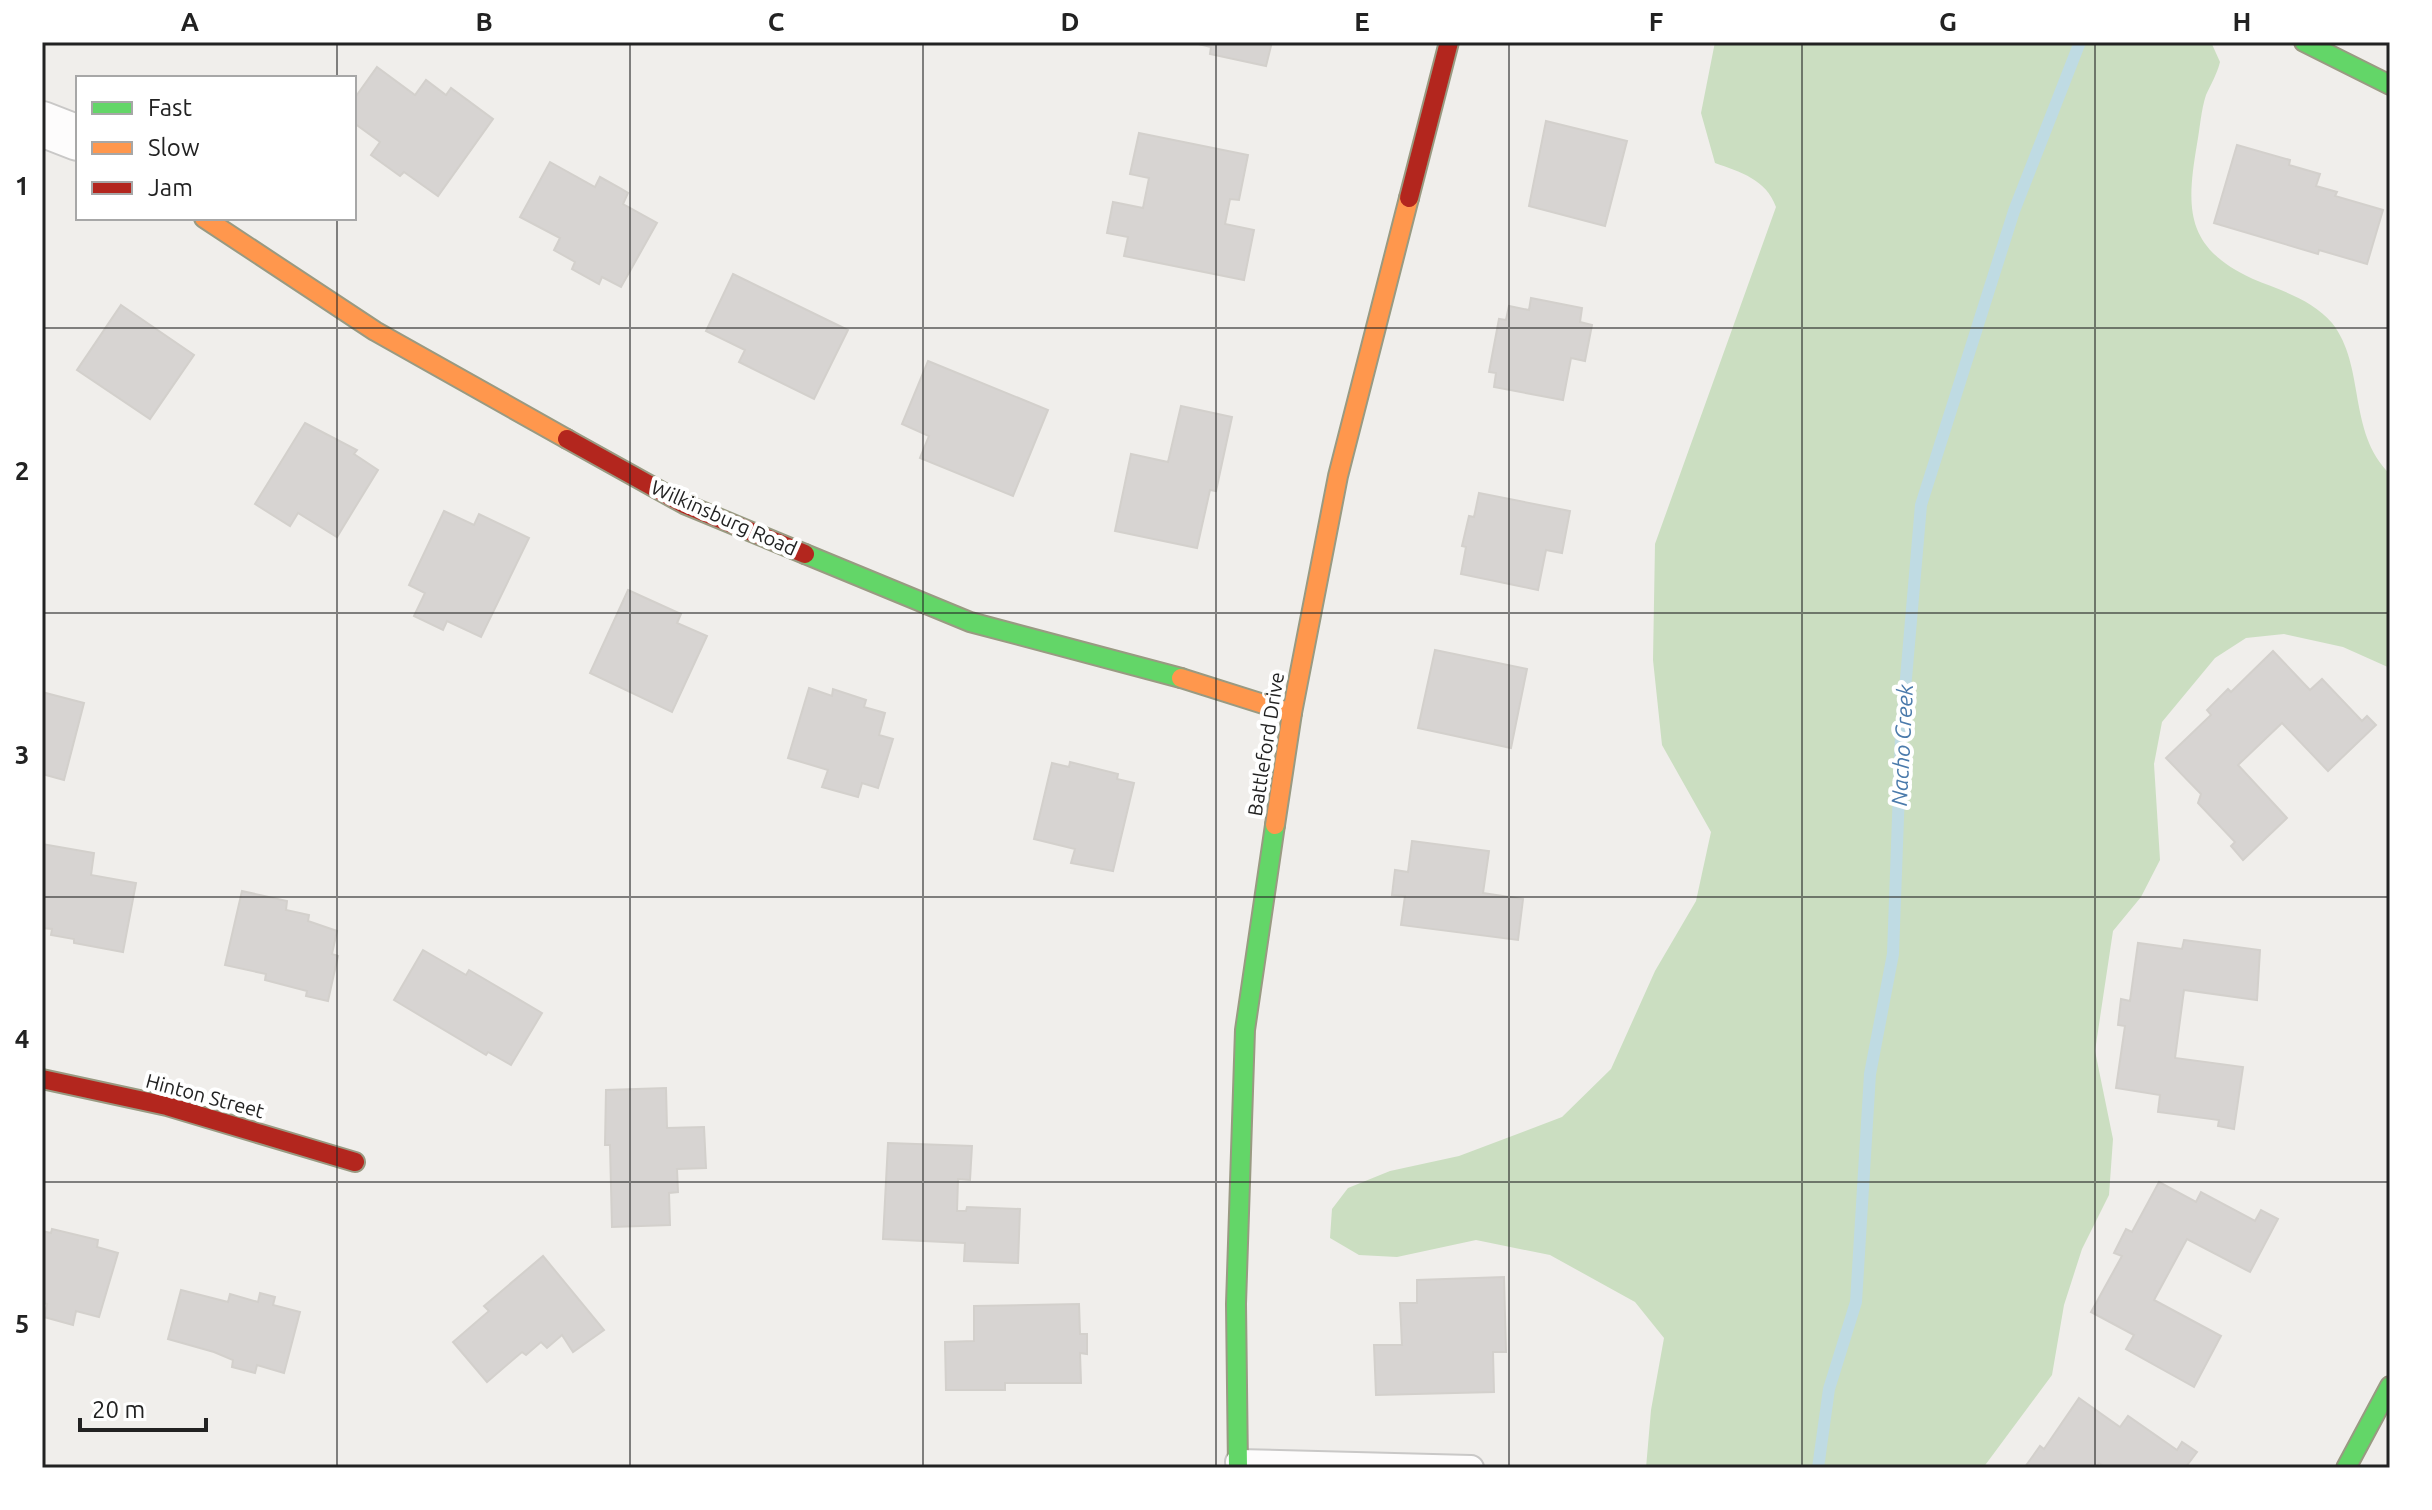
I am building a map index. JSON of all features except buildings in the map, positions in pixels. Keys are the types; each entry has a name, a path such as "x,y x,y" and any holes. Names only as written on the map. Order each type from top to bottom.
{"street":[{"name":"Battleford Drive","path":"1238,1465 1236,1304 1245,1030 1292,713 1338,476 1449,42"},
{"path":"2304,42 2390,85"},
{"path":"42,124 76,137"},
{"name":"Wilkinsburg Road","path":"207,220 375,331 684,504 970,622 1238,693 1292,713"},
{"name":"Hinton Street","path":"42,1079 167,1106 355,1162"},
{"path":"2346,1468 2390,1386"}],"lane":[{"path":"1238,1465 1471,1468"}],"green space":[{"path":"1715,42 2211,42 2220,62 2206,95 2193,167 2192,207 2195,224 2202,240 2231,267 2306,302 2332,323 2349,359 2368,439 2390,474 2390,668 2343,647 2284,634 2246,638 2215,658 2162,722 2154,764 2160,860 2141,897 2113,931 2095,1051 2113,1139 2109,1195 2082,1249 2064,1305 2052,1375 1983,1468 1646,1468 1651,1410 1664,1338 1635,1302 1550,1255 1476,1240 1397,1257 1359,1255 1330,1238 1332,1209 1348,1188 1390,1171 1459,1156 1562,1117 1611,1069 1655,971 1696,901 1711,832 1662,745 1653,660 1655,544 1776,207 1772,197 1759,183 1743,173 1715,163 1701,113"}],"waterway":[{"name":"Nacho Creek","path":"1818,1468 1829,1389 1856,1302 1870,1074 1893,954 1901,736 1921,505 2014,211 2080,42"}],"traffic: fast":[{"path":"2304,42 2390,85"},
{"path":"805,554 970,622 1181,678"},
{"path":"1238,1468 1236,1304 1245,1030 1275,825"},
{"path":"2346,1468 2390,1386"}],"traffic: slow":[{"path":"1275,825 1292,713 1338,476 1409,198"},
{"path":"207,220 375,331 567,439"},
{"path":"1181,678 1292,713"}],"traffic: jam":[{"path":"1409,198 1449,42"},
{"path":"567,439 684,504 805,554"},
{"path":"42,1079 167,1106 355,1162"}]}
